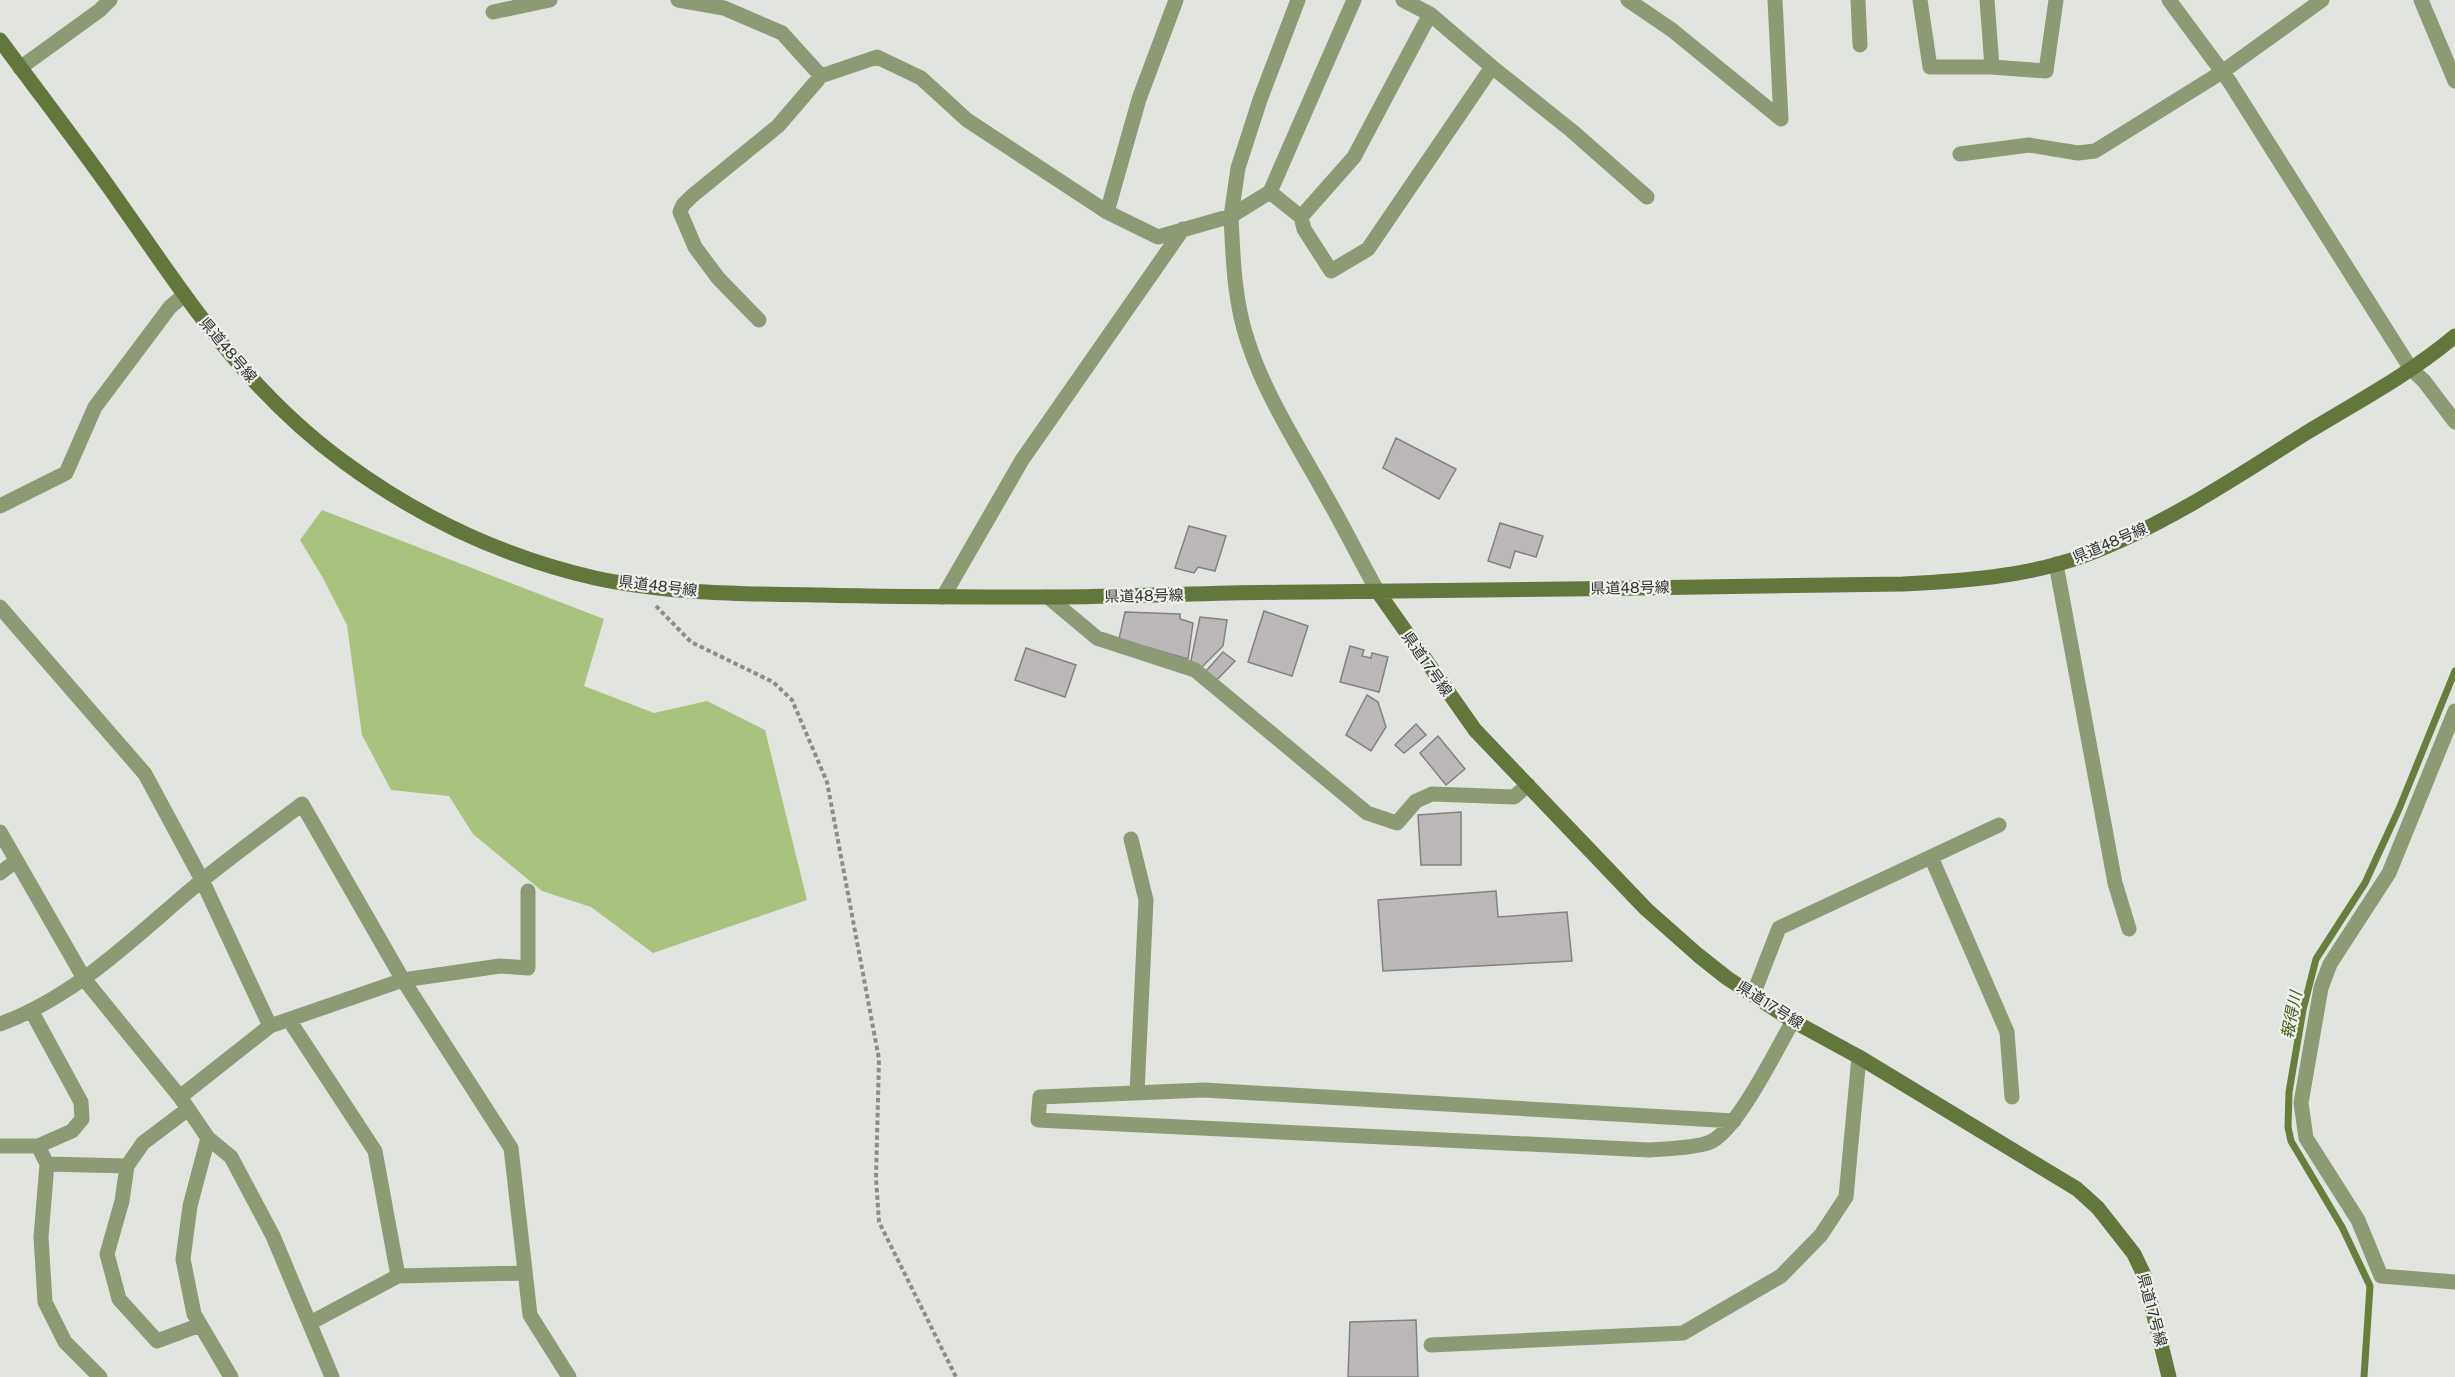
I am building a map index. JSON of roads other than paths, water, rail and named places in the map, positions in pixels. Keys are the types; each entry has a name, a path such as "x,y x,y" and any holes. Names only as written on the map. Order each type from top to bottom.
{"main road":[{"name":"県道48号線","path":"0,40 108,186 183,296 245,372 304,431 392,494 487,546 535,562 598,578 638,585 728,594 1048,597 1903,584 1974,579 2056,564 2083,556 2161,520 2411,369 2455,336"},
{"name":"県道17号線","path":"1378,592 1475,730 1647,909 1705,961 1793,1021 1858,1057 2077,1189 2098,1208 2134,1254 2144,1275 2169,1377"}],"street":[{"path":"20,68 100,10 110,0"},
{"path":"493,12 550,0"},
{"path":"678,0 724,8 782,33 821,76"},
{"path":"1107,212 1139,99 1176,0"},
{"path":"1298,0 1260,100 1238,168 1231,216 1233,269 1238,305 1247,340 1264,385 1378,592"},
{"path":"759,320 718,278 695,246 680,212 692,196 778,126 821,76 877,57 921,78 967,120 1107,212 1158,237 1231,216 1270,192 1354,0"},
{"path":"1403,0 1430,14 1492,67 1572,130 1647,197"},
{"path":"1628,0 1672,30 1781,119 1775,0"},
{"path":"1858,0 1860,45"},
{"path":"1920,0 1930,67 1992,67 2046,71 2056,0"},
{"path":"1987,0 1992,67"},
{"path":"2169,0 2222,72 2411,369 2424,381 2455,422"},
{"path":"1960,154 2029,145 2078,153 2095,151 2222,72 2322,0"},
{"path":"2421,0 2455,81"},
{"path":"1301,217 1354,156 1430,14"},
{"path":"1270,192 1301,217 1304,229 1331,271 1368,249 1492,67"},
{"path":"943,597 1022,460 1183,230"},
{"path":"0,506 66,473 95,407 104,393 170,307 183,296"},
{"path":"2056,564 2115,883 2129,929"},
{"path":"1048,597 1097,638 1195,670 1367,813 1382,820 1397,823 1416,801 1432,794 1514,796 1528,785"},
{"path":"0,607 145,774 202,880 270,1026"},
{"path":"2455,711 2388,873 2330,963 2320,988 2301,1103 2306,1138 2358,1220 2381,1276 2455,1282"},
{"path":"0,1024 32,1012 85,980 202,880 302,804 403,980 511,1148 530,1315 568,1377"},
{"path":"1753,995 1779,928 1999,825"},
{"path":"0,832 85,980 184,1103 208,1138 231,1157 273,1236 332,1377"},
{"path":"1131,840 1146,900 1137,1093"},
{"path":"1931,857 2007,1032 2012,1097"},
{"path":"0,873 16,861"},
{"path":"200,1325 157,1341 119,1299 107,1254 122,1201 127,1166 143,1143 270,1026 403,980 500,966 528,968 528,891"},
{"path":"0,1146 38,1146 72,1131 82,1119 81,1102 32,1012"},
{"path":"289,1020 375,1151 398,1276"},
{"path":"1734,1121 1204,1090 1040,1097 1038,1120 1649,1150 1710,1142 1734,1121 1793,1021"},
{"path":"1431,1345 1683,1333 1781,1276 1821,1235 1846,1197 1858,1057"},
{"path":"208,1138 190,1206 183,1259 194,1314 231,1377"},
{"path":"38,1146 47,1164 41,1237 45,1302 65,1342 100,1377"},
{"path":"47,1164 127,1166"},
{"path":"310,1323 398,1276 525,1273"}],"waterway":[{"name":"報得川","path":"2364,1377 2370,1286 2342,1227 2291,1141 2288,1127 2289,1092 2303,1010 2316,959 2365,883 2399,809 2455,671"}]}
